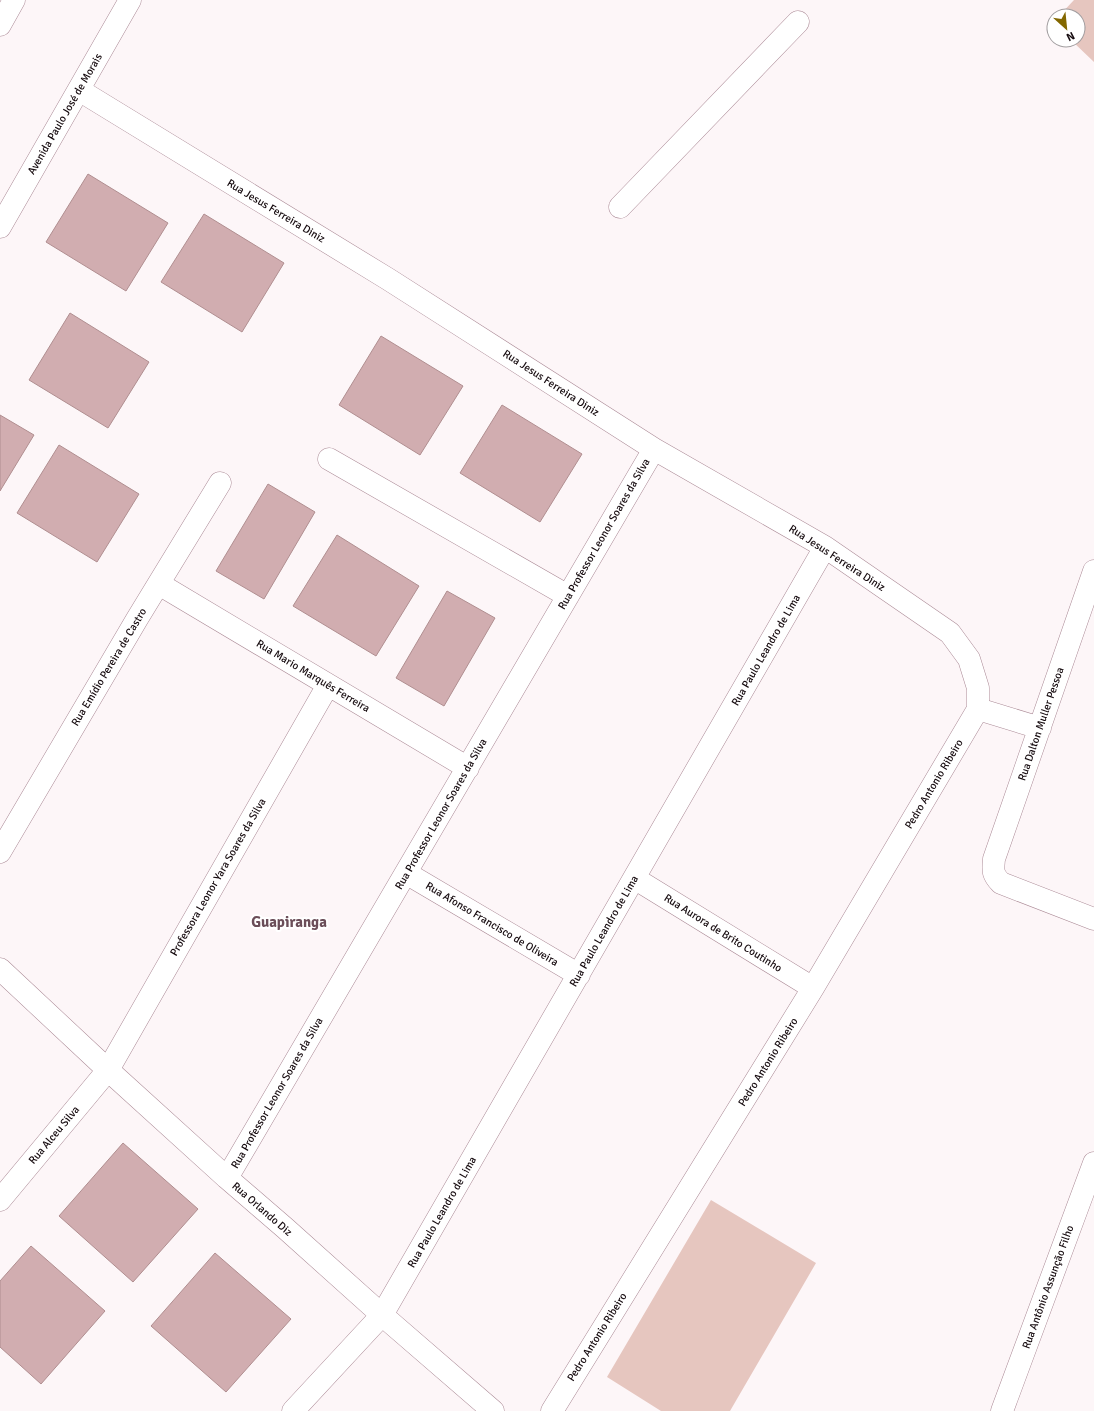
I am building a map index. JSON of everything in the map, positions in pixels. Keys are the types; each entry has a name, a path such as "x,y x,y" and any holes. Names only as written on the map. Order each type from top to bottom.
{"main road":[{"path":"0,24 14,0"},
{"name":"Avenida Paulo José de Morais","path":"0,227 130,0"},
{"path":"620,207 798,22"},
{"name":"Rua Jesus Ferreira Diniz","path":"79,90 388,279 654,449 825,547 950,633 969,659 978,688 978,710"},
{"name":"Rua Professor Leonor Soares da Silva","path":"227,1178 654,449"},
{"path":"329,459 568,596"},
{"name":"Rua Emídio Pereira de Castro","path":"0,852 220,483"},
{"name":"Rua Paulo Leandro de Lima","path":"293,1411 382,1315 825,547"},
{"name":"Rua Dalton Muller Pessoa","path":"1094,570 994,859 993,871 995,878 1001,883 1094,919"},
{"name":"Rua Mario Marquês Ferreira","path":"159,584 468,768"},
{"name":"Professora Leonor Yara Soares da Silva","path":"108,1070 328,685"},
{"path":"978,710 1040,728"},
{"name":"Pedro Antonio Ribeiro","path":"552,1411 813,988 978,710"},
{"name":"Rua Afonso Francisco de Oliveira","path":"406,873 579,975"},
{"name":"Rua Aurora de Brito Coutinho","path":"634,878 813,988"},
{"name":"Rua Orlando Diz","path":"0,969 227,1178 493,1411"},
{"name":"Rua Alceu Silva","path":"0,1200 108,1070"},
{"name":"Rua Antônio Assunção Filho","path":"1002,1411 1094,1163"}],"shaded area":[{"path":"1074,0 1094,0 1094,62 1079,48 1086,48 1086,8 1066,8"},
{"path":"711,1200 816,1263 730,1411 661,1411 607,1377"}],"building":[{"path":"88,174 168,223 126,291 46,242"},
{"path":"204,214 284,263 242,332 161,282"},
{"path":"70,313 149,362 108,428 29,380"},
{"path":"381,336 463,386 420,455 339,405"},
{"path":"502,405 582,454 540,522 460,473"},
{"path":"0,415 34,435 0,491"},
{"path":"59,445 139,494 97,562 17,513"},
{"path":"268,484 315,512 264,599 216,571"},
{"path":"337,535 419,586 376,656 293,606"},
{"path":"447,591 495,618 444,706 396,678"},
{"path":"123,1143 198,1209 133,1282 59,1216"},
{"path":"31,1246 105,1311 41,1384 0,1347 0,1281"},
{"path":"215,1253 291,1319 226,1392 151,1326"}],"district":[{"name":"Guapiranga","path":"289,922"}]}
